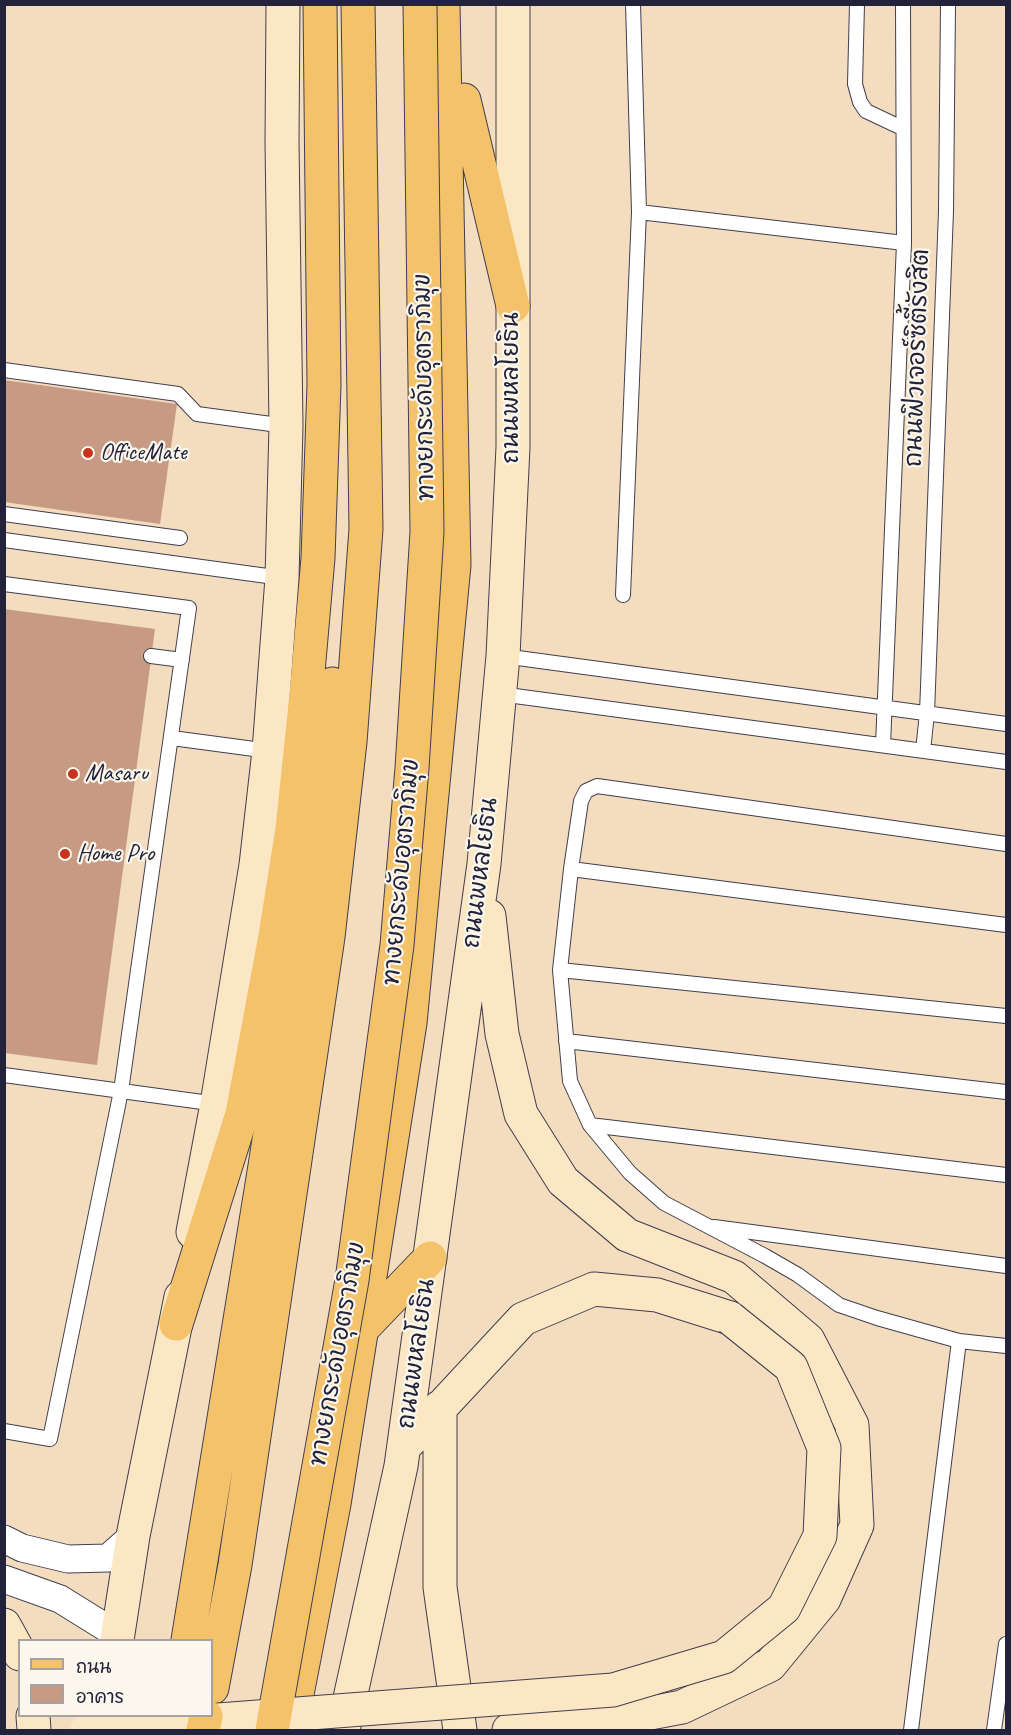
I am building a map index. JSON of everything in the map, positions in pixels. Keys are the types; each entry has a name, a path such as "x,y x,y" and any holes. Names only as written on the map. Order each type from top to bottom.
{"main road":[{"path":"117,1638 133,1536 217,1104 256,865 269,751 282,578 286,426 282,142 283,4"},
{"path":"176,1324 242,1114 292,829 318,558 324,386 320,4"},
{"path":"188,1639 292,996 313,854 331,697 346,537 349,190 345,4"},
{"path":"213,1683 235,1565 324,960 350,742 366,529 358,4"},
{"name":"ทางยกระดับอุตราภิมุข","path":"272,1731 352,1280 397,945 412,768 427,532 420,4"},
{"path":"290,1731 334,1504 410,1023 454,566 443,4"},
{"path":"450,297 464,100 463,4"},
{"name":"ถนนพหลโยธิน","path":"343,1731 404,1447 484,864 503,656 513,447 513,4"},
{"path":"464,100 513,306"},
{"path":"484,864 502,1034 521,1114 563,1181 627,1235 734,1278 808,1340 852,1425 857,1525 824,1599 770,1665 682,1707 587,1725 509,1731"},
{"path":"362,1330 430,1258"},
{"path":"87,1731 614,1690 724,1657 784,1608 820,1536 824,1448 791,1366 730,1318 657,1295 594,1289 523,1319 404,1447"},
{"path":"440,1407 440,1587 460,1731"},
{"path":"4,1625 18,1650"}],"street":[{"path":"4,1539 22,1548 68,1559 108,1558 133,1536"},
{"path":"4,1579 60,1599 117,1638"}],"lane":[{"path":"623,595 639,212 633,4"},
{"path":"857,4 855,84 860,102 866,111 902,128"},
{"name":"ถนนฟิวเจอร์ซิตี้รังสิต","path":"883,745 904,243 903,4"},
{"name":"ถนนฟิวเจอร์ซิตี้รังสิต","path":"923,751 927,713 946,210 948,4"},
{"path":"639,212 904,243"},
{"path":"4,370 178,394 197,414 286,426"},
{"path":"4,514 180,538"},
{"path":"4,540 282,578"},
{"path":"4,584 189,608 121,1091 50,1438 4,1431"},
{"path":"152,656 183,660"},
{"path":"503,656 1006,724"},
{"path":"500,694 1006,762"},
{"path":"172,738 269,751"},
{"path":"1006,844 597,786 586,791 581,801 570,869 560,970 570,1081 590,1125 630,1173 655,1196 703,1225 798,1275 840,1305 877,1318 960,1341 1006,1346"},
{"path":"570,869 1006,925"},
{"path":"560,970 1006,1016"},
{"path":"566,1041 1006,1092"},
{"path":"4,1074 217,1104"},
{"path":"590,1125 1006,1175"},
{"path":"703,1225 1006,1266"},
{"path":"911,1731 960,1341"},
{"path":"994,1731 1006,1644"}],"building":[{"name":"OfficeMate","path":"4,380 177,404 160,524 4,502"},
{"name":"Home Pro","path":"4,609 155,629 97,1065 4,1053"}],"place":[{"name":"OfficeMate","path":"88,453"},
{"name":"Masaru","path":"73,774"},
{"name":"Home Pro","path":"65,854"}]}
